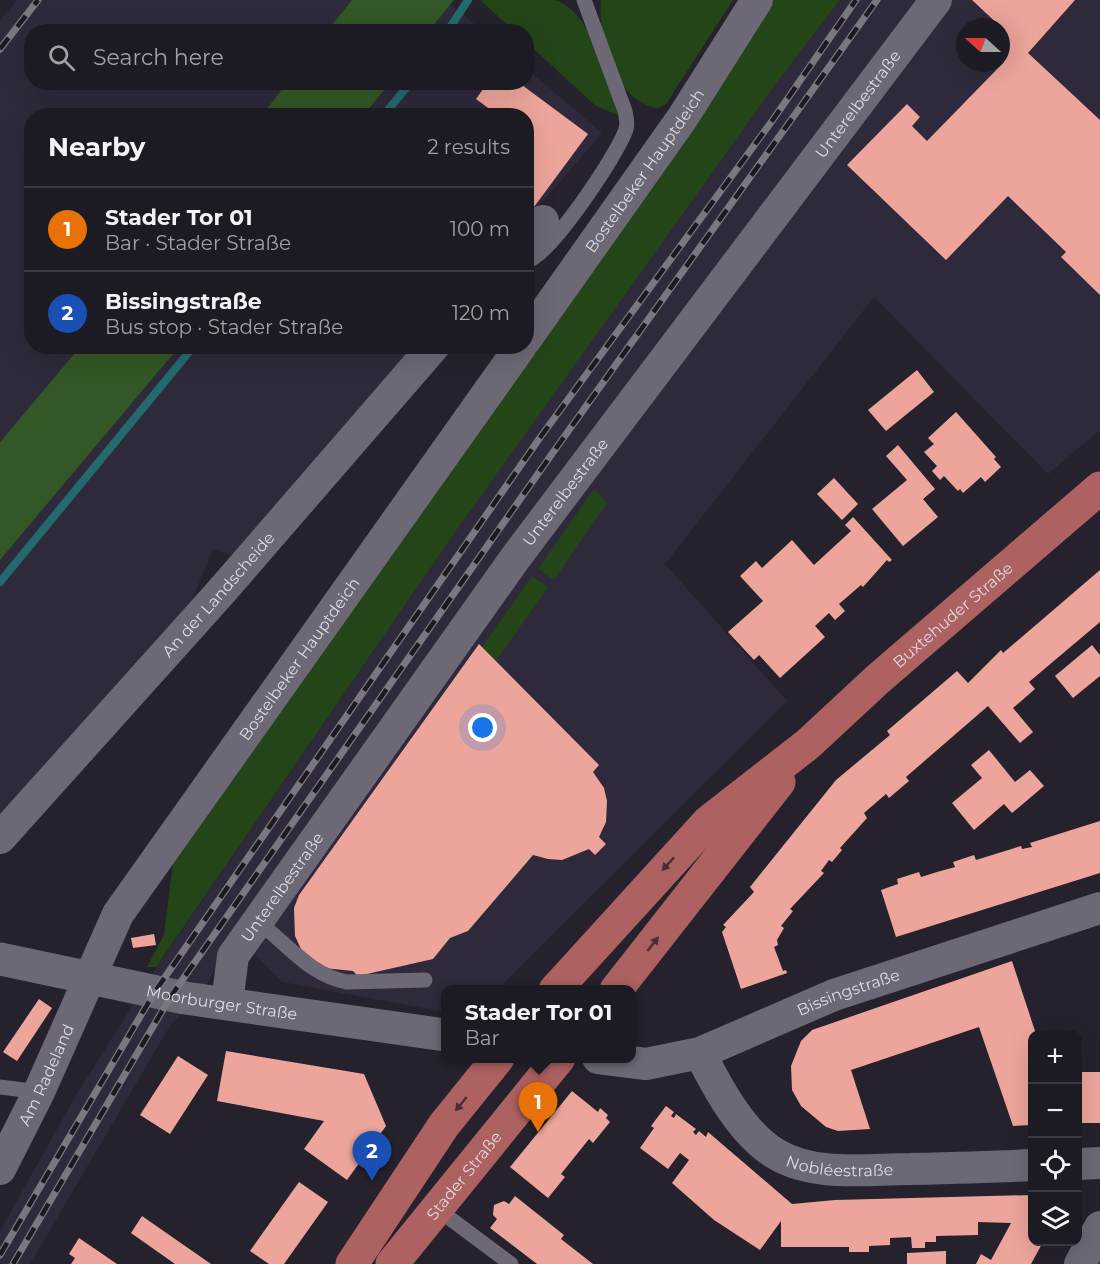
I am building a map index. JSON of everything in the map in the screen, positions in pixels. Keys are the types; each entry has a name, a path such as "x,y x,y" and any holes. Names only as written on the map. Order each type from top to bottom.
{"main road":[{"name":"Buxtehuder Straße","path":"560,985 708,822 808,744 878,679 1100,488"},
{"name":"Buxtehuder Straße","path":"620,985 808,744"},
{"name":"Moorburger Straße","path":"0,959 154,993 441,1034"},
{"path":"352,1264 444,1125 495,1063"},
{"name":"Stader Straße","path":"392,1264 556,1063"}],"street":[{"name":"Bostelbeker Hauptdeich","path":"534,328 683,117 758,0"},
{"name":"Unterelbestraße","path":"227,1003 233,957 516,557 936,0"},
{"name":"An der Landscheide","path":"0,838 220,593 427,354"},
{"name":"Bostelbeker Hauptdeich","path":"89,978 118,914 515,354"},
{"name":"Bissingstraße","path":"636,1063 646,1064 700,1053 834,995 1100,908"},
{"name":"Am Radeland","path":"0,1169 39,1092 89,978"},
{"name":"Nobléestraße","path":"700,1053 715,1083 733,1110 773,1153 789,1160 813,1167 846,1170 1028,1165"},
{"path":"1082,1164 1100,1163"},
{"path":"1080,1264 1100,1227"}],"lane":[{"path":"534,260 562,230 606,168 627,127 625,111 584,0"},
{"path":"258,922 310,968 334,980 347,982 425,980"},
{"path":"0,1087 39,1092"},
{"path":"436,1208 511,1264"}],"shaded area":[{"path":"17,0 352,0 333,24 24,24 24,90 282,90 267,108 24,108 24,354 74,354 0,442 0,20"},
{"path":"840,0 1100,0 1100,430 1048,474 874,297 665,564 787,701 502,985 441,985 441,1011 282,982 234,933 200,997 171,1024 30,1264 0,1264 0,1231 75,1097 156,968 456,531 778,81"},
{"path":"450,5 474,24 435,24"},
{"path":"534,75 602,133 534,212 534,108 370,108 384,90 534,90"},
{"path":"173,354 414,354 236,558 213,549 187,612 0,816 0,560"}],"green space":[{"path":"352,0 454,0 435,24 333,24"},
{"path":"480,0 554,0 567,6 579,17 589,32 620,116 596,106 534,49 534,24 506,24"},
{"path":"601,0 733,0 666,104 657,109 636,99 627,91 613,67 604,39"},
{"path":"771,0 840,0 778,81 456,531 156,967 147,967 164,935 174,855 524,354 534,354 534,339"},
{"path":"282,90 384,90 370,108 267,108"},
{"path":"74,354 173,354 0,560 0,442"},
{"path":"594,489 607,503 554,580 538,569"},
{"path":"532,576 548,587 496,661 482,647"}],"building":[{"path":"972,0 1075,0 1028,53 1100,120 1100,295 1061,257 1066,252 1008,196 946,260 847,165 907,104 920,117 912,126 927,141 994,72 1010,72 1010,18 991,18"},
{"path":"482,90 529,90 588,134 534,207 534,108 488,108 476,99"},
{"path":"917,370 934,392 886,431 868,410"},
{"path":"956,412 996,457 994,459 1001,467 985,482 981,477 963,493 960,489 958,491 944,476 940,480 932,471 937,466 924,452 934,444 928,438"},
{"path":"898,445 935,489 923,499 938,517 903,546 872,509 907,480 886,456"},
{"path":"834,478 858,504 842,520 817,494"},
{"path":"853,517 892,560 889,562 887,560 863,587 861,585 839,604 845,611 835,620 829,613 815,626 825,637 780,678 759,655 754,660 728,632 763,601 740,576 756,561 762,568 792,540 814,565 851,531 845,525"},
{"path":"1100,570 1100,622 1029,682 1035,689 1013,708 1033,732 1020,743 988,706 906,777 909,781 889,798 886,794 864,813 867,818 840,848 842,850 832,862 829,860 821,871 824,873 790,909 793,911 781,926 784,928 777,940 778,945 774,947 783,971 786,970 787,973 741,989 722,932 726,927 723,925 754,892 750,887 836,780 890,735 887,731 957,671 968,683 1001,650 1003,653"},
{"path":"479,644 599,765 593,772 604,788 607,801 606,822 599,837 606,844 595,855 589,849 562,860 533,855 468,931 450,938 433,959 358,976 353,971 324,968 301,949 295,936 294,908 299,895"},
{"path":"1092,645 1100,655 1100,676 1073,698 1055,676"},
{"path":"989,750 1015,782 1030,770 1044,786 1012,813 1004,804 974,830 952,803 982,778 971,765"},
{"path":"1100,821 1100,873 896,937 881,890 898,884 897,879 919,872 921,877 955,867 953,862 974,855 976,860 1021,846 1022,849 1032,847 1030,843"},
{"path":"154,934 156,945 133,948 131,938"},
{"path":"1012,961 1035,1030 1028,1030 1028,1125 1013,1126 979,1027 851,1070 870,1129 838,1131 826,1127 801,1106 792,1090 791,1066 801,1041 812,1030"},
{"path":"39,999 52,1008 17,1061 3,1052"},
{"path":"226,1051 364,1074 386,1126 347,1180 304,1149 324,1121 217,1101"},
{"path":"178,1056 208,1075 170,1134 140,1115"},
{"path":"1082,1072 1100,1072 1100,1123 1082,1123"},
{"path":"572,1091 598,1112 600,1108 608,1115 606,1118 610,1122 593,1143 589,1139 561,1174 565,1177 548,1198 510,1167"},
{"path":"666,1106 674,1112 671,1116 674,1118 676,1114 696,1129 693,1132 696,1135 699,1131 706,1137 708,1132 792,1204 835,1200 1028,1195 1028,1246 1041,1246 1031,1264 976,1264 981,1254 991,1260 1011,1223 978,1222 978,1235 936,1236 936,1242 925,1242 925,1248 912,1248 911,1237 890,1238 890,1245 869,1246 869,1252 849,1252 849,1247 781,1247 781,1221 760,1250 714,1220 672,1183 689,1160 680,1153 668,1169 640,1148 654,1128 651,1126"},
{"path":"299,1182 328,1202 284,1264 269,1264 250,1251"},
{"path":"515,1196 564,1235 561,1239 593,1264 537,1264 490,1228 497,1219 493,1215 494,1205 504,1201 509,1204"},
{"path":"142,1216 211,1264 175,1264 131,1233"},
{"path":"79,1238 117,1264 71,1264 75,1258 69,1254"},
{"path":"946,1251 946,1264 907,1264 907,1253"}],"waterway":[{"path":"452,24 468,0"},
{"path":"390,108 404,90"},
{"path":"0,582 187,354"}],"railway":[{"path":"0,49 38,0"},
{"path":"0,1255 154,993 539,439 772,121 856,0"},
{"path":"13,1264 171,996 554,451 877,0"}],"place":[{"name":"Stader Tor 01","path":"538,1132"},
{"name":"Bissingstraße","path":"372,1181"}]}
